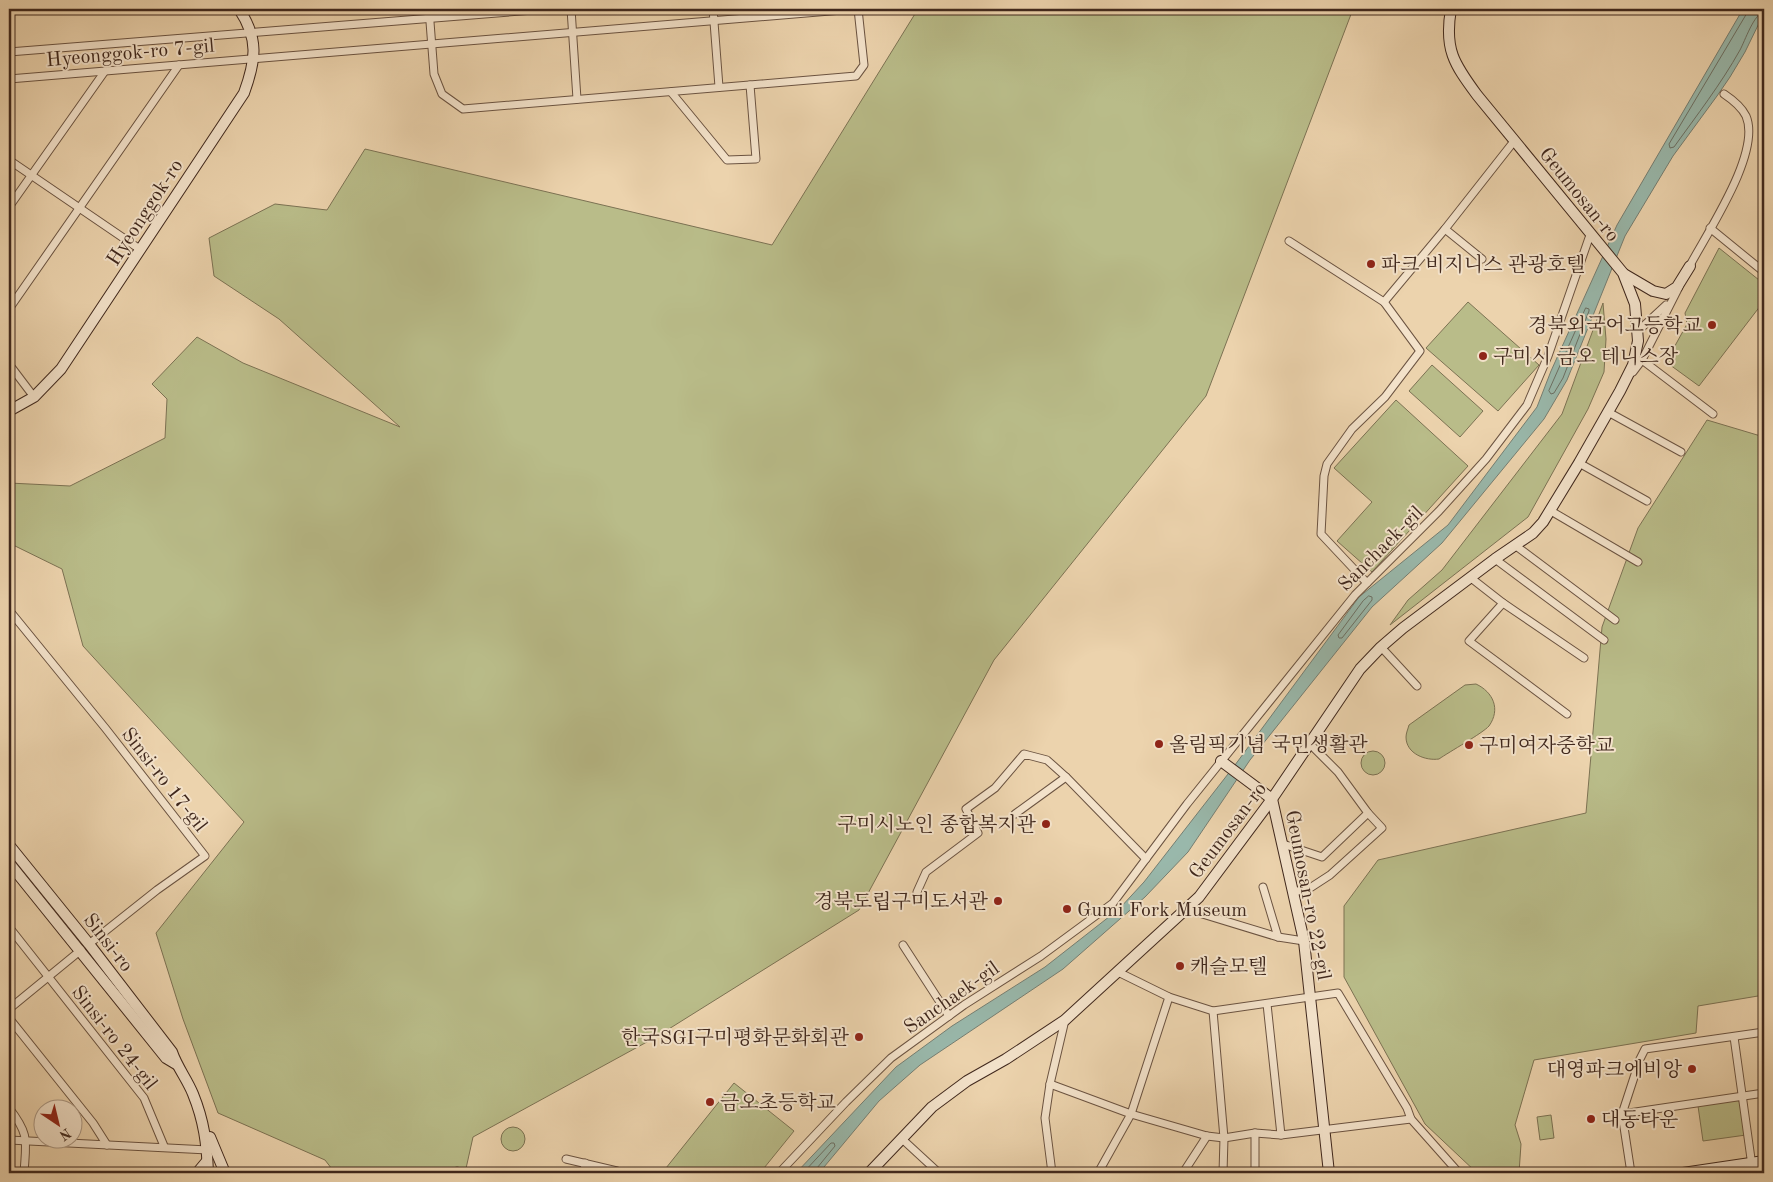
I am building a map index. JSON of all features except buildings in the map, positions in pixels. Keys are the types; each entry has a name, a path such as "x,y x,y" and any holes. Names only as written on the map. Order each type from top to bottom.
{"street":[{"name":"Hyeonggok-ro","path":"9,411 34,397 61,369 244,93 251,73 254,45 252,33 239,9"},
{"path":"429,9 434,74 442,94 463,109 856,76 864,65 858,9"},
{"path":"9,52 546,9"},
{"path":"571,9 577,99"},
{"path":"713,9 719,87"},
{"name":"Hyeonggok-ro 7-gil","path":"9,78 854,9"},
{"name":"Geumosan-ro","path":"869,1173 901,1138 945,1096 1026,1047 1065,1020 1199,897 1272,799 1360,669 1403,628 1533,533 1551,511 1633,365 1636,355 1637,332 1635,304 1623,273 1477,95 1453,61 1448,27 1451,9"},
{"path":"9,309 178,65"},
{"path":"9,207 105,71"},
{"path":"671,92 727,160 756,159 750,85"},
{"path":"1620,391 1642,360 1741,171 1747,151 1749,134 1746,117 1740,107 1724,94"},
{"path":"1384,302 1445,229 1515,140"},
{"path":"9,160 141,250"},
{"path":"1710,228 1764,272"},
{"path":"1445,229 1482,259"},
{"name":"Sanchaek-gil","path":"781,1172 846,1102 891,1058 949,1016 1041,956 1113,903 1187,804 1355,595 1440,511 1486,459 1527,405 1548,356 1590,235"},
{"path":"1289,241 1384,302 1420,351 1385,397 1352,429 1327,464 1324,476 1321,534 1367,583"},
{"path":"1623,273 1653,291 1666,294 1677,287 1690,266"},
{"path":"1637,332 1660,312 1678,289"},
{"path":"1642,360 1714,414"},
{"path":"9,364 34,397"},
{"path":"1608,412 1681,452"},
{"path":"1579,463 1646,501"},
{"path":"1551,511 1638,562"},
{"path":"1516,546 1615,620"},
{"path":"1495,559 1604,640"},
{"path":"1471,578 1503,603 1584,658"},
{"path":"1503,603 1469,641 1567,714"},
{"name":"Sinsi-ro 17-gil","path":"9,610 106,729 205,856 85,947"},
{"path":"1381,647 1417,686"},
{"path":"1294,892 1310,888 1330,875 1382,828 1368,813 1338,772 1310,744"},
{"path":"917,892 926,872 978,833 966,810 995,788 1024,754 1047,760 1146,859"},
{"path":"1221,761 1272,799"},
{"path":"1015,814 1066,778"},
{"name":"Geumosan-ro 22-gil","path":"1272,799 1304,941 1326,1129 1329,1173"},
{"path":"1283,844 1322,858 1368,813"},
{"name":"Sinsi-ro","path":"9,845 85,947"},
{"name":"Sinsi-ro","path":"9,863 85,947 172,1052 176,1064 193,1093 201,1115 208,1150 208,1173"},
{"path":"1263,887 1278,937"},
{"path":"1186,909 1278,937 1304,941"},
{"path":"9,927 48,977"},
{"path":"903,945 949,1016"},
{"name":"Sinsi-ro 24-gil","path":"9,1009 85,947"},
{"path":"1118,972 1168,997 1213,1012 1311,997"},
{"name":"Sinsi-ro 24-gil","path":"48,977 144,1098 164,1146"},
{"name":"Geumosan-ro 22-gil","path":"1311,997 1338,993 1408,1108 1411,1119 1459,1173"},
{"path":"1098,1173 1131,1114 1168,997"},
{"path":"1268,1004 1281,1135"},
{"path":"1213,1012 1224,1138 1223,1173"},
{"path":"9,1018 93,1123 107,1145"},
{"path":"1051,1172 1045,1118 1050,1084 1065,1020"},
{"path":"1631,1173 1622,1114 1640,1059 1646,1049 1764,1032"},
{"path":"1734,1037 1752,1168"},
{"path":"1050,1084 1131,1114 1207,1136 1224,1138 1255,1133 1281,1135 1411,1119"},
{"path":"1622,1114 1764,1093"},
{"path":"9,1108 23,1128 26,1141 24,1173"},
{"path":"201,1115 225,1173"},
{"path":"1255,1133 1255,1173"},
{"path":"1183,1173 1207,1136"},
{"path":"901,1138 939,1173"},
{"path":"9,1140 164,1146 208,1150"},
{"path":"566,1159 617,1171"},
{"path":"197,1173 207,1161"},
{"path":"1683,1173 1752,1168 1764,1161"},
{"path":"584,1164 584,1173"}],"green space":[{"path":"918,9 1353,9 1206,396 994,660 859,910 656,1037 473,1137 465,1173 335,1173 325,1160 218,1113 183,1019 156,933 244,822 83,646 62,569 9,543 9,483 70,486 165,438 167,399 152,384 197,337 243,363 400,427 279,319 214,276 209,238 275,204 327,210 365,149 772,245"},
{"path":"1719,248 1764,284 1764,301 1699,386 1666,362 1687,324 1685,313"},
{"name":"구미시 금오 테니스장","path":"1468,302 1539,365 1498,411 1426,348"},
{"path":"1603,303 1606,339 1604,372 1588,409 1528,517 1390,625 1408,600 1442,570 1562,414"},
{"path":"1432,365 1483,411 1460,437 1409,391"},
{"path":"1396,400 1468,466 1372,572 1337,541 1372,502 1334,468"},
{"path":"1707,420 1764,437 1764,995 1698,1006 1696,1033 1534,1060 1515,1125 1521,1144 1519,1173 1477,1173 1425,1124 1344,977 1344,906 1378,860 1586,813 1602,627 1638,528"},
{"path":"1476,684 1491,696 1495,707 1493,720 1489,726 1439,759 1428,759 1413,752 1409,748 1406,737 1409,725 1465,685"},
{"path":"1373,751 1381,755 1385,763 1381,771 1373,775 1365,771 1361,763 1365,755"},
{"path":"734,1083 794,1131 760,1173 662,1173"},
{"path":"1738,1100 1742,1107 1746,1135 1703,1141 1698,1106"},
{"path":"1551,1115 1554,1138 1540,1140 1537,1117"},
{"path":"513,1127 521,1131 525,1139 521,1147 513,1151 505,1147 501,1139 505,1131"}],"water":[{"path":"1743,9 1764,9 1764,13 1745,52 1730,77 1673,156 1625,236 1567,380 1544,419 1442,543 1372,607 1250,760 1188,852 1145,897 1063,969 920,1065 879,1101 819,1173 796,1173 896,1067 952,1026 1045,967 1119,909 1144,882 1235,765 1359,597 1448,525 1537,407 1551,371 1617,225"}],"place":[{"name":"파크 비지니스 관광호텔","path":"1371,264"},
{"name":"경북외국어고등학교","path":"1712,325"},
{"name":"구미시 금오 테니스장","path":"1483,356"},
{"name":"올림픽기념 국민생활관","path":"1159,744"},
{"name":"구미여자중학교","path":"1469,745"},
{"name":"구미시노인 종합복지관","path":"1046,824"},
{"name":"경북도립구미도서관","path":"998,901"},
{"name":"Gumi Fork Museum","path":"1067,909"},
{"name":"캐슬모텔","path":"1180,966"},
{"name":"한국SGI구미평화문화회관","path":"859,1037"},
{"name":"대영파크에비앙","path":"1692,1069"},
{"name":"금오초등학교","path":"710,1102"},
{"name":"대동타운","path":"1591,1119"}]}
